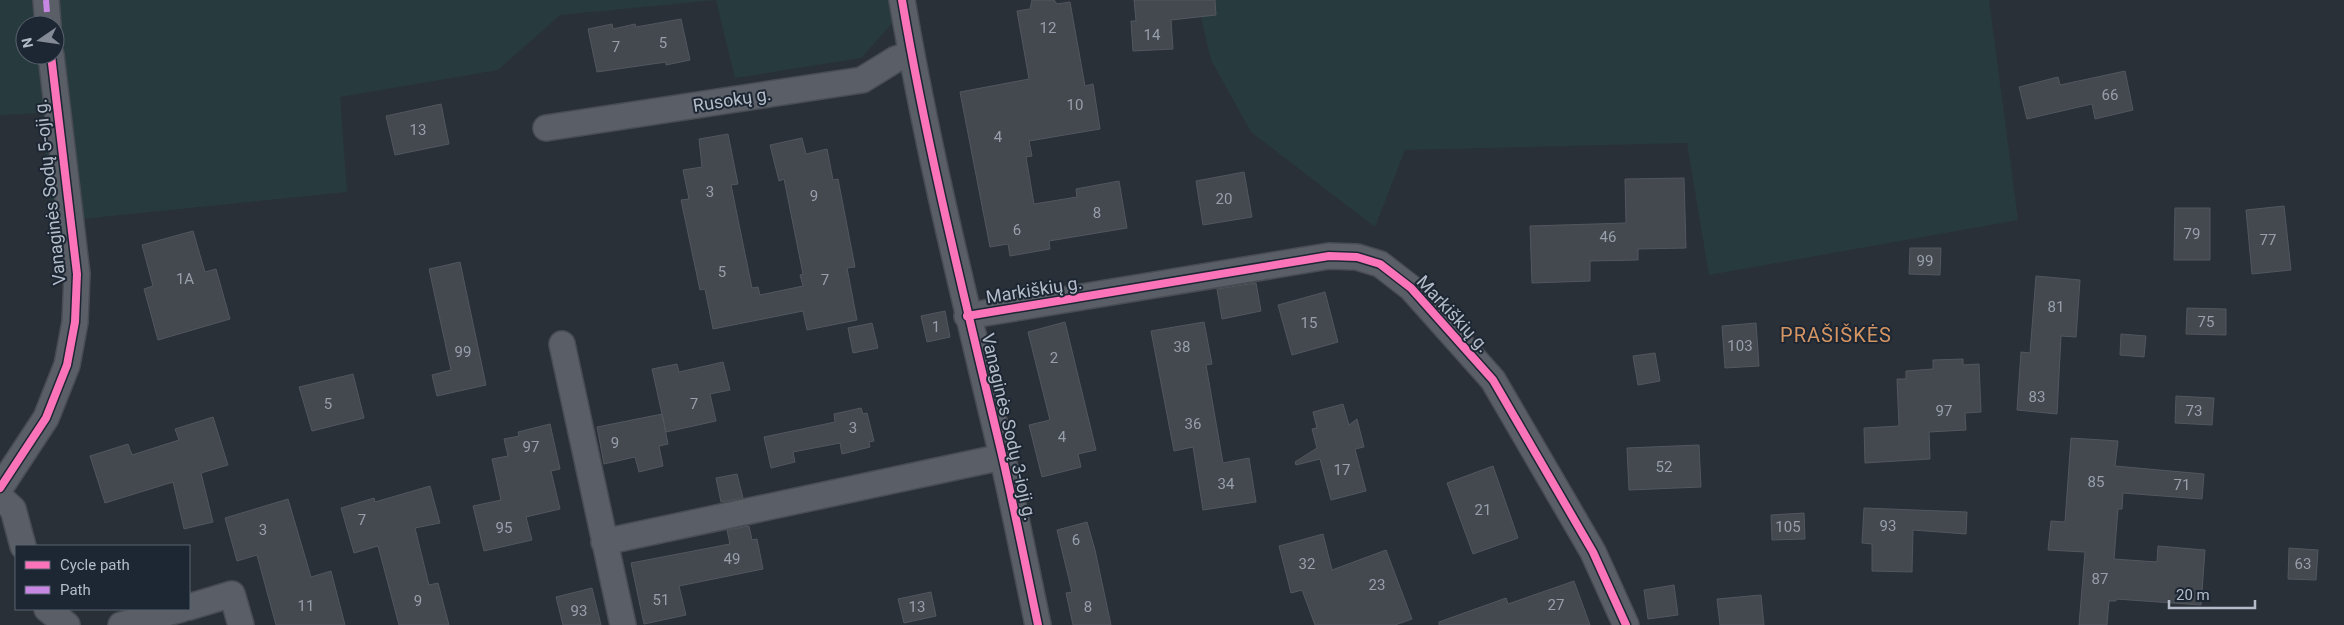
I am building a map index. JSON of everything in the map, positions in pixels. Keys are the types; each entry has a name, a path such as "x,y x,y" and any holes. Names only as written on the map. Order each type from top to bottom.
{"street":[{"path":"46,0 47,15"},
{"name":"Vanaginės Sodų 3-ioji g.","path":"902,0 911,54 967,316 1002,456 1038,625"},
{"name":"Rusokų g.","path":"546,128 862,80 896,59 911,54"},
{"name":"Vanaginės Sodų 5-oji g.","path":"0,488 46,418 67,365 75,322 76,274 52,65"},
{"name":"Markiškių g.","path":"967,316 1329,256 1357,257 1380,264 1411,288 1493,380 1593,552 1626,625"},
{"path":"562,344 623,625"},
{"path":"604,542 1002,456"},
{"path":"0,497 12,509 23,545"},
{"path":"190,607 232,594 241,625"},
{"path":"48,610 67,625"},
{"path":"120,625 178,610"}],"green space":[{"path":"0,0 715,0 560,15 498,70 340,97 347,192 52,222 42,113 0,115"},
{"path":"716,0 913,0 861,58 735,78"},
{"path":"1197,0 1989,0 2018,220 1709,275 1687,143 1405,150 1375,227 1251,132 1211,60"}],"building":[{"path":"1032,0 1054,0 1057,4 1070,2 1085,86 1093,84 1100,129 1029,141 1032,156 1026,157 1034,204 1077,197 1076,189 1119,181 1127,228 1049,241 1050,249 1010,256 1008,244 990,247 960,92 1029,79 1017,11 1030,9"},
{"path":"1134,0 1215,0 1216,15 1171,20 1173,49 1133,51 1131,21 1136,21"},
{"path":"681,19 690,60 666,65 666,62 597,72 588,29 612,24 613,29 635,24 636,27"},
{"path":"2125,71 2133,110 2095,119 2092,104 2027,119 2019,87 2058,77 2060,85"},
{"path":"441,104 449,144 395,155 386,116"},
{"path":"728,134 738,184 731,185 752,288 758,287 760,295 803,286 800,275 803,274 784,179 779,181 770,145 802,138 806,154 827,149 833,180 838,179 855,267 847,268 857,320 807,330 803,311 713,329 705,289 700,290 681,200 689,199 683,170 702,167 699,139"},
{"path":"1244,172 1252,217 1203,225 1196,181"},
{"path":"1684,178 1686,248 1638,249 1638,260 1590,261 1590,281 1532,283 1530,226 1626,223 1625,179"},
{"path":"2284,206 2291,270 2252,274 2246,210"},
{"path":"2175,208 2210,208 2210,260 2174,260"},
{"path":"193,231 205,272 216,269 230,319 158,340 144,289 153,286 142,245"},
{"path":"1910,248 1941,248 1940,275 1909,274"},
{"path":"460,262 486,385 437,396 432,375 451,370 429,269"},
{"path":"2036,276 2080,280 2076,337 2061,336 2057,414 2017,410 2021,352 2030,353"},
{"path":"1256,283 1261,311 1222,319 1217,289"},
{"path":"1325,292 1338,342 1292,355 1278,305"},
{"path":"2187,308 2226,309 2226,335 2186,334"},
{"path":"945,311 950,337 927,342 921,316"},
{"path":"1065,322 1096,450 1078,454 1081,467 1042,477 1029,425 1050,420 1028,332"},
{"path":"1204,322 1212,364 1206,365 1223,463 1249,458 1256,502 1203,510 1193,447 1174,451 1151,331"},
{"path":"872,323 878,348 853,353 848,328"},
{"path":"1756,323 1759,366 1725,368 1722,326"},
{"path":"2121,334 2146,336 2144,357 2120,355"},
{"path":"1655,353 1660,381 1638,385 1633,356"},
{"path":"1963,359 1963,365 1979,364 1981,412 1965,413 1966,430 1929,432 1930,459 1865,463 1864,428 1899,426 1897,379 1906,379 1906,371 1933,369 1933,360"},
{"path":"723,362 730,390 710,394 716,421 666,432 652,369 677,364 679,372"},
{"path":"353,374 364,418 312,431 299,387"},
{"path":"2176,396 2214,398 2212,425 2175,423"},
{"path":"1343,404 1349,425 1357,419 1364,447 1355,449 1366,491 1331,500 1320,459 1296,465 1295,462 1317,448 1312,429 1317,428 1313,412"},
{"path":"861,408 863,414 867,413 874,441 869,442 870,447 842,454 840,443 793,452 795,462 771,468 764,437 835,422 834,414"},
{"path":"662,414 668,444 659,446 663,466 639,472 635,457 604,464 597,427"},
{"path":"213,417 228,465 201,473 213,522 184,529 173,482 105,503 90,456 128,444 132,455 179,440 175,429"},
{"path":"550,424 560,469 551,471 560,509 526,517 532,540 484,551 473,506 501,500 492,459 508,456 504,439 519,436 518,432"},
{"path":"2071,438 2118,441 2115,466 2204,474 2202,499 2123,493 2122,509 2118,509 2114,559 2157,562 2158,546 2205,550 2201,605 2116,599 2116,601 2109,601 2107,625 2079,625 2085,552 2048,550 2051,521 2065,522"},
{"path":"1699,445 1701,487 1629,490 1627,448"},
{"path":"1493,466 1518,538 1473,554 1447,483"},
{"path":"737,474 743,498 721,502 716,478"},
{"path":"430,486 440,523 415,528 429,585 438,583 449,625 399,625 378,546 354,553 341,508 374,498 375,502"},
{"path":"288,499 311,577 331,571 345,625 276,625 257,555 237,561 225,518"},
{"path":"1864,508 1967,512 1966,534 1913,530 1912,572 1872,571 1872,544 1862,543"},
{"path":"1804,513 1805,539 1772,540 1771,515"},
{"path":"1087,522 1111,625 1073,625 1066,593 1072,592 1057,530"},
{"path":"749,526 752,540 757,539 763,569 679,586 686,615 644,624 631,563 730,544 727,530"},
{"path":"1323,534 1332,570 1386,550 1412,619 1395,625 1315,625 1302,590 1291,593 1279,546"},
{"path":"2289,548 2318,550 2316,580 2288,579"},
{"path":"1574,581 1590,625 1439,625 1439,622 1506,598 1508,604"},
{"path":"1674,585 1678,615 1648,619 1644,590"},
{"path":"592,588 601,625 563,625 556,597"},
{"path":"931,592 936,616 904,623 898,599"},
{"path":"1761,595 1764,625 1720,625 1717,599"}],"marked path":[{"path":"46,0 47,15"}],"cycle path":[{"path":"902,0 936,171 1007,476 1038,625"},
{"path":"0,488 46,418 67,365 75,322 77,274 52,65"},
{"path":"967,316 1329,256 1357,257 1380,264 1411,288 1493,380 1593,552 1626,625"}],"district":[{"name":"PRAŠIŠKĖS","path":"1836,335"}]}
